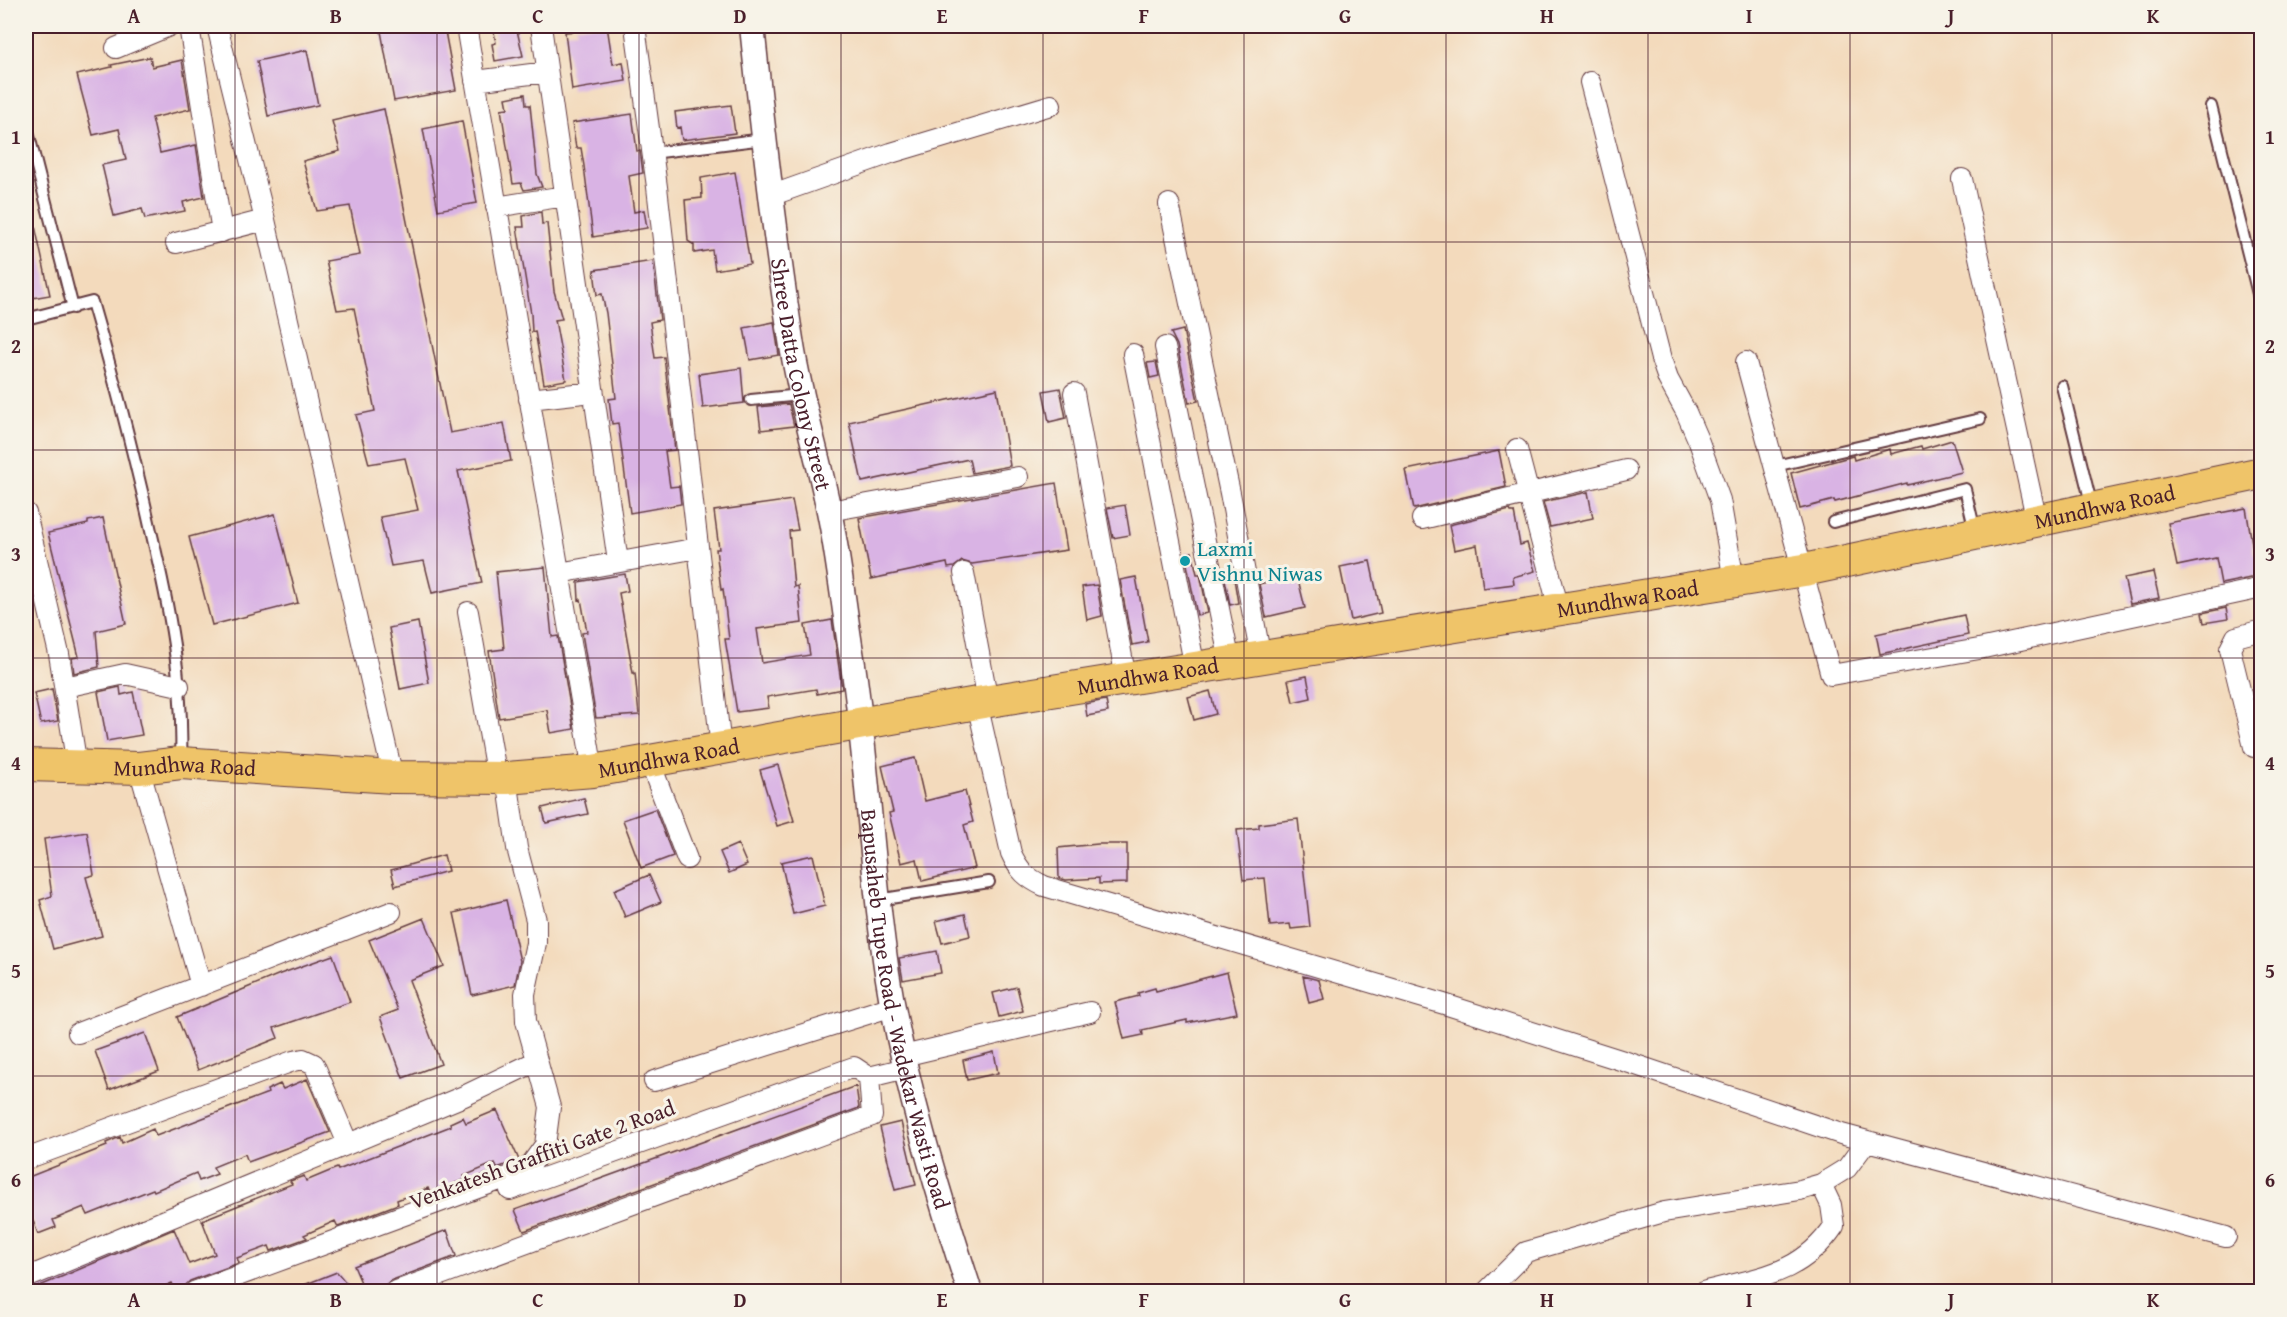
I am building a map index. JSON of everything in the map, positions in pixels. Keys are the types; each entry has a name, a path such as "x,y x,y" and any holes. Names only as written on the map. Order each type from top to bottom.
{"main road":[{"name":"Mundhwa Road","path":"29,760 77,766 139,768 181,764 393,777 502,778 593,771 983,702 1804,570 2262,473"}],"street":[{"path":"116,48 169,26"},
{"path":"189,26 222,231"},
{"path":"217,26 265,220 393,777"},
{"path":"465,26 593,771"},
{"path":"541,26 618,562"},
{"path":"635,26 652,153 721,748"},
{"name":"Shree Datta Colony Street","path":"752,26 770,196 801,395 829,511 862,723"},
{"path":"475,81 547,72"},
{"path":"1590,82 1661,358 1668,379 1699,442 1720,500 1734,581"},
{"path":"770,196 891,153 1052,105"},
{"path":"1962,179 2037,522"},
{"path":"496,207 566,196"},
{"path":"1169,204 1230,493 1261,658"},
{"path":"176,243 265,220"},
{"path":"1165,347 1230,662"},
{"path":"1133,354 1195,668"},
{"path":"1746,362 1831,675 1979,649 2262,588"},
{"path":"529,399 593,392"},
{"path":"1074,393 1126,679"},
{"path":"1517,449 1559,609"},
{"path":"1422,519 1626,470"},
{"path":"829,511 1018,477"},
{"path":"26,513 59,654 77,766"},
{"path":"559,573 698,548"},
{"path":"964,573 983,702 1011,853 1019,870 1030,879 1444,1004 1867,1141 2226,1237"},
{"path":"194,1292 527,1170 545,1145 550,1107 526,1022 525,994 536,943 536,920 517,848 468,612"},
{"path":"2254,747 2230,649 2236,637 2262,630"},
{"path":"65,687 125,674 179,686"},
{"name":"Bapusaheb Tupe Road - Wadekar Wasti Road","path":"862,723 870,834 893,1006 904,1062 934,1180 970,1292"},
{"path":"650,760 687,859"},
{"path":"139,768 201,986"},
{"path":"78,1034 391,912"},
{"path":"654,1081 893,1006"},
{"name":"Venkatesh Graffiti Gate 2 Road","path":"230,1292 854,1067 869,1077 904,1062 1090,1012"},
{"path":"26,1159 303,1059 314,1064 348,1144"},
{"path":"26,1276 464,1096 537,1061"},
{"path":"394,1292 872,1116 869,1077"},
{"path":"1486,1292 1526,1252 1664,1212 1800,1190 1821,1184 1847,1168 1867,1141"},
{"path":"1703,1292 1782,1271 1802,1261 1822,1244 1834,1226 1831,1205 1821,1184"}],"lane":[{"path":"2211,106 2262,310"},
{"path":"26,124 73,308"},
{"path":"652,153 764,139"},
{"path":"26,319 92,302 127,425 170,614 183,726 181,764"},
{"path":"2062,386 2093,510"},
{"path":"751,400 801,395"},
{"path":"1775,466 1980,419"},
{"path":"1833,522 1965,489 1976,534"},
{"path":"878,900 989,882"}],"building":[{"path":"380,26 444,26 456,90 394,101"},
{"path":"493,26 516,26 523,56 495,61 492,44 496,43"},
{"path":"576,26 607,26 613,64 623,62 626,81 572,90 565,32 577,31"},
{"path":"307,50 318,105 268,116 257,61"},
{"path":"150,57 152,67 182,60 190,109 152,118 160,153 196,145 204,197 183,202 185,211 145,219 142,209 114,216 102,165 126,160 119,129 93,135 77,75"},
{"path":"525,94 526,105 530,105 537,174 542,187 524,190 521,183 513,184 501,109 508,108 506,98"},
{"path":"731,105 735,133 682,140 680,127 677,128 675,112"},
{"path":"384,109 450,433 504,423 511,461 458,471 482,583 432,593 424,561 391,566 380,517 418,510 405,458 369,464 356,415 375,411 354,308 337,310 326,261 360,255 350,206 317,211 303,161 340,151 332,121"},
{"path":"632,114 637,151 640,151 643,173 629,176 634,212 644,210 647,228 593,237 581,148 576,148 572,123"},
{"path":"462,121 477,203 438,210 423,129"},
{"path":"735,172 750,264 715,270 712,250 694,253 694,245 688,241 685,200 702,198 701,178"},
{"path":"26,212 32,212 50,295 26,299"},
{"path":"541,212 542,224 547,223 554,291 562,319 555,320 566,380 544,384 535,331 532,332 517,227 524,227 523,216"},
{"path":"653,261 660,320 650,322 655,358 664,357 675,450 665,451 670,487 679,486 681,504 630,513 618,423 612,424 609,399 616,398 606,313 602,294 597,295 594,270"},
{"path":"774,322 779,355 750,360 744,328"},
{"path":"1183,330 1198,401 1189,403 1177,345 1171,333"},
{"path":"1156,362 1159,376 1150,378 1147,363"},
{"path":"741,368 744,403 703,408 699,374"},
{"path":"1060,388 1066,418 1049,422 1043,391"},
{"path":"997,389 1010,466 972,473 969,459 862,482 849,422"},
{"path":"789,404 794,426 761,430 758,407"},
{"path":"1952,440 1962,472 1800,509 1791,473 1853,456 1854,460 1890,449 1891,454 1921,446 1922,449"},
{"path":"1499,451 1506,487 1414,509 1406,470"},
{"path":"1056,483 1067,550 972,564 962,561 948,568 947,563 871,579 859,518"},
{"path":"1588,492 1593,518 1550,527 1543,502"},
{"path":"792,500 798,530 789,531 794,587 798,586 802,623 757,629 762,663 810,655 805,625 832,620 842,689 817,694 816,689 767,697 769,708 737,712 725,639 729,639 716,549 719,549 714,511"},
{"path":"1125,505 1130,535 1113,538 1107,508"},
{"path":"2246,508 2254,555 2258,554 2260,576 2221,584 2216,558 2177,566 2168,523"},
{"path":"1510,510 1514,512 1520,545 1527,543 1535,571 1513,577 1514,584 1483,588 1477,545 1454,550 1449,525"},
{"path":"275,514 298,603 212,625 189,537"},
{"path":"103,518 126,624 96,631 99,667 74,673 72,658 79,657 48,533 88,524 88,521"},
{"path":"1192,552 1197,574 1200,574 1208,613 1197,615 1185,554"},
{"path":"1370,561 1381,613 1351,620 1340,567"},
{"path":"545,567 552,637 558,636 574,729 551,733 547,710 499,718 489,651 504,649 496,572"},
{"path":"1232,567 1238,603 1230,605 1223,569"},
{"path":"2153,572 2159,598 2130,604 2124,578"},
{"path":"625,574 628,591 619,593 633,673 635,673 639,715 596,718 582,633 587,632 581,599 579,600 578,582"},
{"path":"1297,575 1305,608 1266,617 1259,584"},
{"path":"1136,577 1148,642 1132,645 1120,580"},
{"path":"1097,585 1102,616 1087,620 1082,587"},
{"path":"2226,608 2228,619 2204,623 2202,613"},
{"path":"1964,615 1968,635 1880,654 1876,634"},
{"path":"418,622 429,683 400,689 389,628"},
{"path":"1307,676 1311,698 1293,702 1288,680"},
{"path":"120,687 121,695 133,692 142,735 107,741 98,692"},
{"path":"52,689 58,721 41,724 34,693"},
{"path":"1210,691 1216,714 1194,720 1188,697"},
{"path":"1106,700 1108,712 1087,716 1085,704"},
{"path":"915,758 925,801 965,791 973,822 964,825 975,868 922,881 917,859 901,863 889,813 893,812 882,766"},
{"path":"778,765 794,821 777,826 760,770"},
{"path":"584,798 588,814 546,823 542,808"},
{"path":"655,809 673,856 641,868 623,820"},
{"path":"1298,819 1310,927 1291,929 1290,924 1270,926 1265,878 1243,880 1237,830 1259,828 1259,824"},
{"path":"87,832 94,875 86,877 102,936 53,949 40,900 52,896 44,839"},
{"path":"738,844 747,865 729,873 720,852"},
{"path":"1127,844 1127,883 1099,884 1099,878 1066,880 1059,878 1058,848"},
{"path":"444,855 448,871 395,886 391,870"},
{"path":"813,855 825,906 793,914 781,862"},
{"path":"649,875 661,902 625,917 614,890"},
{"path":"506,900 520,961 515,985 472,995 454,913"},
{"path":"965,914 970,936 942,943 936,921"},
{"path":"424,918 444,966 409,980 441,1064 403,1078 380,1017 398,1010 369,940"},
{"path":"937,951 941,973 903,980 899,958"},
{"path":"333,955 350,1002 274,1028 278,1038 198,1070 177,1017 280,974"},
{"path":"1227,972 1237,1013 1187,1023 1187,1020 1142,1030 1143,1035 1124,1039 1115,1002 1139,996 1138,993 1155,988 1156,991"},
{"path":"1303,976 1319,980 1324,999 1309,1003"},
{"path":"1017,987 1023,1011 999,1017 993,993"},
{"path":"145,1033 159,1071 109,1090 95,1051"},
{"path":"994,1052 998,1073 967,1080 963,1060"},
{"path":"307,1079 330,1132 248,1162 245,1154 213,1167 217,1174 199,1181 196,1173 88,1215 84,1207 53,1220 56,1227 38,1234 26,1202 26,1178 107,1146 106,1143 120,1137 122,1143 153,1129 156,1136 268,1093 267,1090 280,1084 283,1089"},
{"path":"856,1086 859,1108 524,1231 515,1210"},
{"path":"497,1110 519,1160 497,1168 495,1163 464,1176 466,1179 430,1193 428,1188 397,1200 398,1204 338,1227 335,1221 304,1235 307,1238 271,1251 269,1246 237,1258 239,1263 190,1281 176,1291 172,1283 151,1292 26,1292 174,1229 189,1264 215,1254 202,1220 292,1184 290,1181 304,1176 306,1181 451,1126 450,1123 463,1117 466,1123"},
{"path":"901,1122 916,1185 895,1190 880,1127"},
{"path":"447,1230 456,1256 365,1292 354,1266"},
{"path":"337,1272 354,1292 291,1292 291,1290"}],"place":[{"name":"Laxmi Vishnu Niwas","path":"1185,561"}]}
